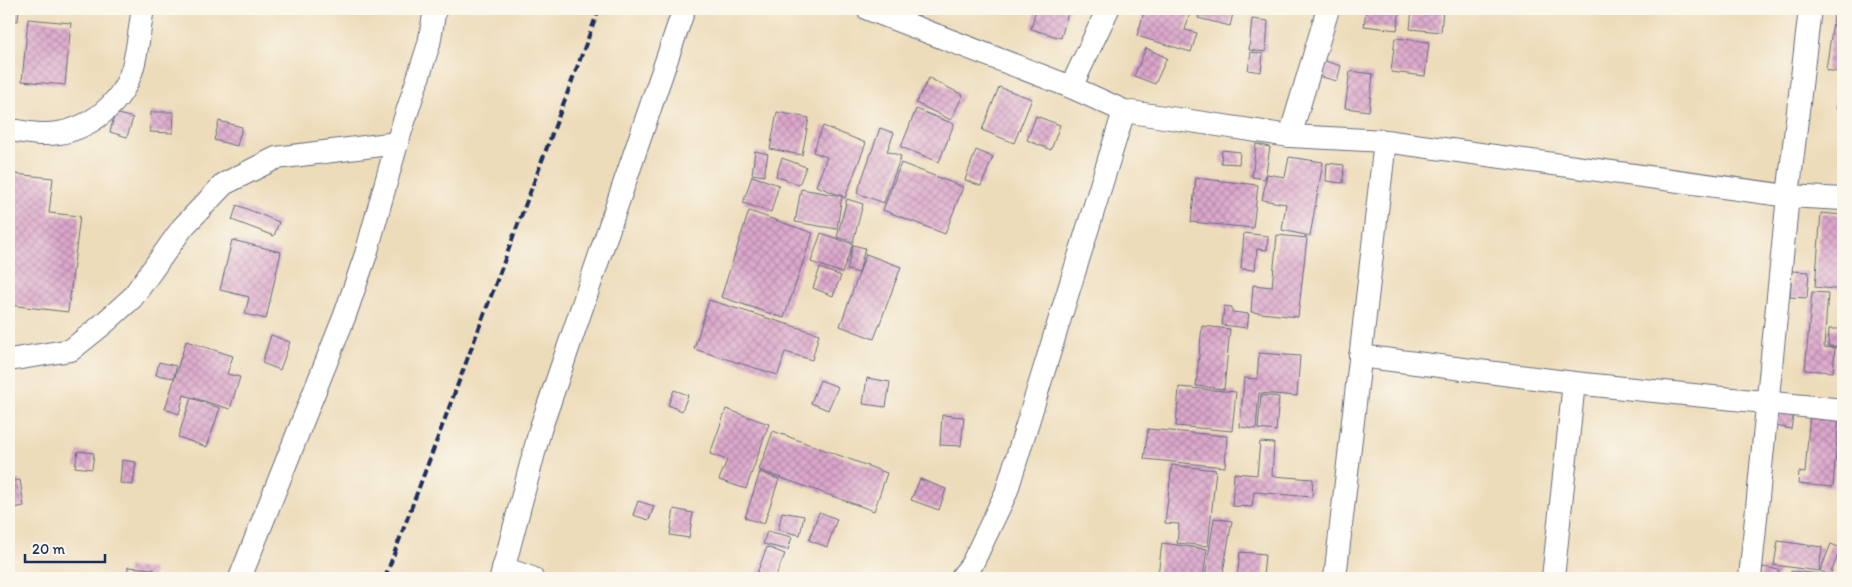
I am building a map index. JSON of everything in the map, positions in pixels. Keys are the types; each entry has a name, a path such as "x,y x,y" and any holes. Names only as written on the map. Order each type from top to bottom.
{"street":[{"path":"9,130 43,134 62,132 80,127 97,118 123,90 131,73 143,9"},
{"path":"240,578 345,315 366,254 397,143 429,44 435,9"},
{"path":"532,578 502,573 540,430 684,9"},
{"path":"868,9 1071,87 1124,111 1290,136 1385,141 1788,196 1843,199"},
{"path":"1071,87 1108,9"},
{"path":"1290,136 1328,9"},
{"path":"1750,578 1788,196 1810,9"},
{"path":"961,578 972,564 1006,493 1124,111"},
{"path":"1335,578 1385,141"},
{"path":"9,360 71,350 102,325 132,298 183,227 224,184 276,158 397,143"},
{"path":"1360,356 1574,383 1843,410"},
{"path":"1553,578 1574,383"}],"building":[{"path":"9,9 19,9 18,21 9,20"},
{"path":"65,9 87,9 86,13"},
{"path":"1036,9 1069,9 1061,38 1031,29"},
{"path":"1145,9 1191,9 1185,30 1197,33 1191,52 1137,36"},
{"path":"1201,9 1234,9 1230,26 1198,18"},
{"path":"1366,9 1400,9 1397,30 1364,26"},
{"path":"1412,9 1443,9 1441,32 1410,29"},
{"path":"1835,9 1843,9 1843,110 1836,109 1842,73 1826,70"},
{"path":"28,19 71,23 65,85 22,81"},
{"path":"1252,19 1268,21 1266,52 1249,50"},
{"path":"1395,38 1429,42 1425,76 1391,72"},
{"path":"1146,48 1167,58 1155,84 1134,76"},
{"path":"1251,52 1263,54 1261,72 1248,70"},
{"path":"1322,60 1341,66 1337,81 1318,76"},
{"path":"1350,71 1373,74 1369,111 1345,108"},
{"path":"929,78 963,95 951,120 916,103"},
{"path":"999,87 1032,99 1014,143 982,130"},
{"path":"916,109 954,124 939,162 901,147"},
{"path":"151,112 174,112 173,133 150,132"},
{"path":"777,112 809,118 802,155 770,149"},
{"path":"115,113 133,118 127,137 110,132"},
{"path":"1036,116 1060,125 1051,150 1027,140"},
{"path":"219,121 242,127 237,146 214,140"},
{"path":"823,126 866,143 845,198 816,186 827,157 813,152"},
{"path":"880,128 894,133 887,151 901,156 884,203 857,193"},
{"path":"1256,144 1270,147 1265,179 1252,177"},
{"path":"976,150 993,157 981,186 965,180"},
{"path":"1222,150 1240,152 1239,164 1221,163"},
{"path":"755,151 768,154 764,176 752,174"},
{"path":"1289,157 1323,162 1310,236 1282,230 1286,204 1262,200 1267,174 1285,177"},
{"path":"782,158 806,167 799,185 776,176"},
{"path":"901,163 963,187 945,234 883,210"},
{"path":"1327,163 1344,165 1343,183 1326,181"},
{"path":"14,174 53,178 49,213 80,216 68,312 9,305 9,222"},
{"path":"752,176 779,185 771,212 743,203"},
{"path":"1196,178 1258,185 1253,228 1191,222"},
{"path":"801,189 842,196 837,229 795,222"},
{"path":"847,199 863,204 853,242 837,237"},
{"path":"237,205 279,222 274,236 232,220"},
{"path":"749,211 813,233 784,318 721,297"},
{"path":"1821,213 1843,215 1843,290 1815,287"},
{"path":"821,233 853,244 842,273 811,262"},
{"path":"1244,233 1268,236 1267,250 1257,249 1255,270 1241,269"},
{"path":"1277,235 1307,238 1298,317 1251,312 1253,285 1272,287"},
{"path":"232,240 281,252 266,319 245,314 249,297 220,290"},
{"path":"853,245 865,248 859,273 847,270"},
{"path":"866,254 901,267 874,339 840,326"},
{"path":"820,268 841,276 833,296 813,288"},
{"path":"1792,271 1809,272 1807,298 1790,297"},
{"path":"1812,292 1828,293 1824,347 1835,348 1833,372 1805,370"},
{"path":"709,300 819,334 812,360 785,352 778,375 694,349"},
{"path":"1224,306 1232,307 1232,312 1249,314 1247,328 1222,325"},
{"path":"1202,326 1230,329 1224,389 1196,386"},
{"path":"1829,329 1843,329 1842,347 1828,346"},
{"path":"271,335 290,342 280,370 262,363"},
{"path":"186,341 233,356 227,374 240,377 230,409 184,395 179,414 165,409"},
{"path":"1259,353 1300,356 1297,396 1259,393 1256,429 1240,427 1244,378 1257,379"},
{"path":"159,362 176,366 174,378 156,375"},
{"path":"867,378 890,382 886,407 863,404"},
{"path":"820,380 838,387 828,410 811,403"},
{"path":"1179,387 1236,392 1232,431 1176,426"},
{"path":"674,390 688,395 682,411 668,405"},
{"path":"1261,395 1279,397 1276,431 1258,429"},
{"path":"191,398 220,408 207,447 178,437"},
{"path":"726,409 769,424 746,489 719,480 727,460 710,454"},
{"path":"1779,409 1794,411 1791,429 1776,426"},
{"path":"1810,412 1839,414 1833,487 1798,484 1799,472 1805,473"},
{"path":"942,415 964,417 961,446 940,445"},
{"path":"1148,429 1227,436 1225,467 1144,459"},
{"path":"773,431 887,473 874,511 759,470"},
{"path":"1260,442 1274,443 1272,476 1313,479 1312,497 1254,492 1252,507 1232,506 1234,473 1257,475"},
{"path":"78,451 94,453 92,469 75,467"},
{"path":"122,460 136,462 133,485 120,483"},
{"path":"1172,465 1216,470 1208,546 1177,543 1179,524 1165,523"},
{"path":"760,472 779,479 764,524 745,518"},
{"path":"920,479 946,489 939,510 911,500"},
{"path":"20,480 24,506 9,509 9,482"},
{"path":"638,501 654,506 649,520 633,515"},
{"path":"674,509 693,513 689,538 670,535"},
{"path":"782,512 804,516 800,535 778,530"},
{"path":"819,512 837,519 827,547 809,540"},
{"path":"1214,518 1232,521 1222,578 1205,578"},
{"path":"767,531 792,537 788,550 763,544"},
{"path":"1778,541 1822,547 1819,571 1774,565"},
{"path":"1162,543 1207,549 1203,578 1175,578 1158,575"},
{"path":"1831,544 1841,548 1830,575 1820,571"},
{"path":"767,547 785,554 775,578 755,578"},
{"path":"1240,552 1265,554 1263,578 1237,578"},
{"path":"128,567 154,569 153,578 127,578"},
{"path":"1763,567 1779,570 1777,578 1761,578"},
{"path":"1791,571 1820,574 1820,578 1790,578"}],"railway":[{"path":"385,578 599,9"}]}
